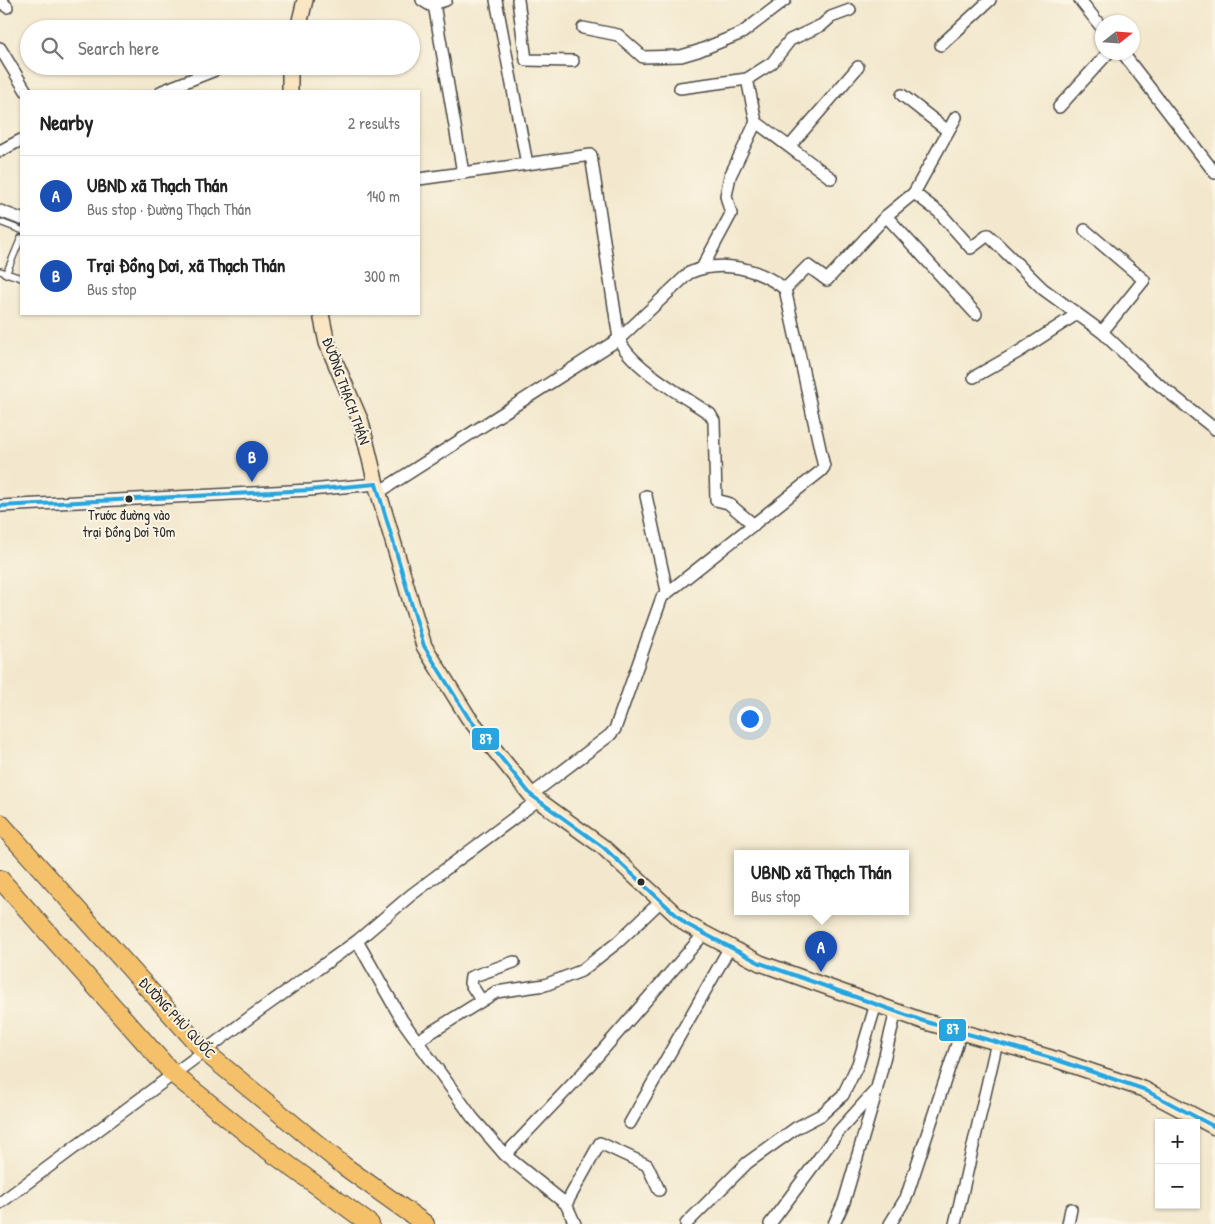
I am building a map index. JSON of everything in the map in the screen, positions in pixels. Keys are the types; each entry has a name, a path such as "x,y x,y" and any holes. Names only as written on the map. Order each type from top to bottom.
{"main road":[{"name":"ĐƯỜNG PHỦ QUỐC","path":"0,823 204,1051 344,1166 425,1224"},
{"path":"0,878 173,1074 261,1145 370,1224"}],"street":[{"path":"300,20 305,0"},
{"path":"446,0 426,1 463,173"},
{"path":"496,0 527,164"},
{"path":"518,0 526,60 573,61"},
{"path":"583,28 618,35 643,57 681,56 742,33 766,17 785,0"},
{"path":"941,45 990,0"},
{"path":"1080,0 1095,19"},
{"path":"680,88 746,79 772,63 790,40 822,25 831,17 850,10"},
{"path":"0,48 25,90"},
{"path":"1059,107 1103,60"},
{"path":"1128,60 1215,172"},
{"path":"790,146 858,67"},
{"path":"165,90 203,75"},
{"path":"290,75 290,90"},
{"path":"702,268 731,214 726,196 730,176 756,122 746,79"},
{"path":"902,95 948,131"},
{"path":"785,289 808,266 827,280 886,216 914,193 956,117"},
{"path":"756,122 831,178"},
{"path":"0,152 20,141"},
{"path":"420,179 591,155 620,339 628,354 710,414 714,421 716,500 728,503 754,525"},
{"path":"914,193 940,213 971,248 988,235 1043,288 1102,332 1147,375 1215,429"},
{"path":"0,211 20,219"},
{"path":"886,216 976,314"},
{"path":"1085,230 1144,280 1102,332"},
{"path":"0,506 378,488 620,339 689,273 702,268 728,266 752,271 773,280 785,289 824,467 754,525 668,591 658,604 615,729 610,735 535,798 411,894 357,941 204,1051 0,1203"},
{"path":"974,377 1020,351 1077,314"},
{"name":"ĐƯỜNG THẠCH THÁN","path":"322,315 327,344 361,422 378,488 424,646 468,717 535,798 603,847 686,924 760,963 896,1011 1142,1090 1215,1127"},
{"path":"646,496 668,591"},
{"path":"417,1041 496,992 545,985 581,971 618,942 661,901"},
{"path":"506,1155 581,1075 704,934"},
{"path":"357,941 402,1020 472,1117 506,1155 566,1204 575,1224"},
{"path":"630,1123 730,947"},
{"path":"481,1000 470,983 472,977 514,962"},
{"path":"686,1224 747,1163 796,1128 821,1115 843,1095 858,1064 876,1004"},
{"path":"834,1224 844,1202 896,1011"},
{"path":"890,1224 906,1198 961,1032"},
{"path":"955,1224 996,1042"},
{"path":"770,1224 839,1131 876,1090"},
{"path":"566,1204 600,1143 646,1165 659,1190"},
{"path":"1068,1224 1071,1209"}],"lane":[{"path":"0,222 20,230"},
{"path":"20,240 3,273 20,278"}],"transit line":[{"name":"87","path":"376,484 424,646 468,717 531,795 603,847 686,924 760,963 923,1021 1051,1058 1143,1089 1215,1127"},
{"name":"87","path":"0,506 310,490 376,484"}],"place":[{"name":"Trại Đồng Dơi, xã Thạch Thán","path":"252,482"},
{"name":"Trước đường vào trại Đồng Dơi 70m","path":"129,499"},
{"name":"UBND xã Thạch Thán","path":"821,972"}]}
